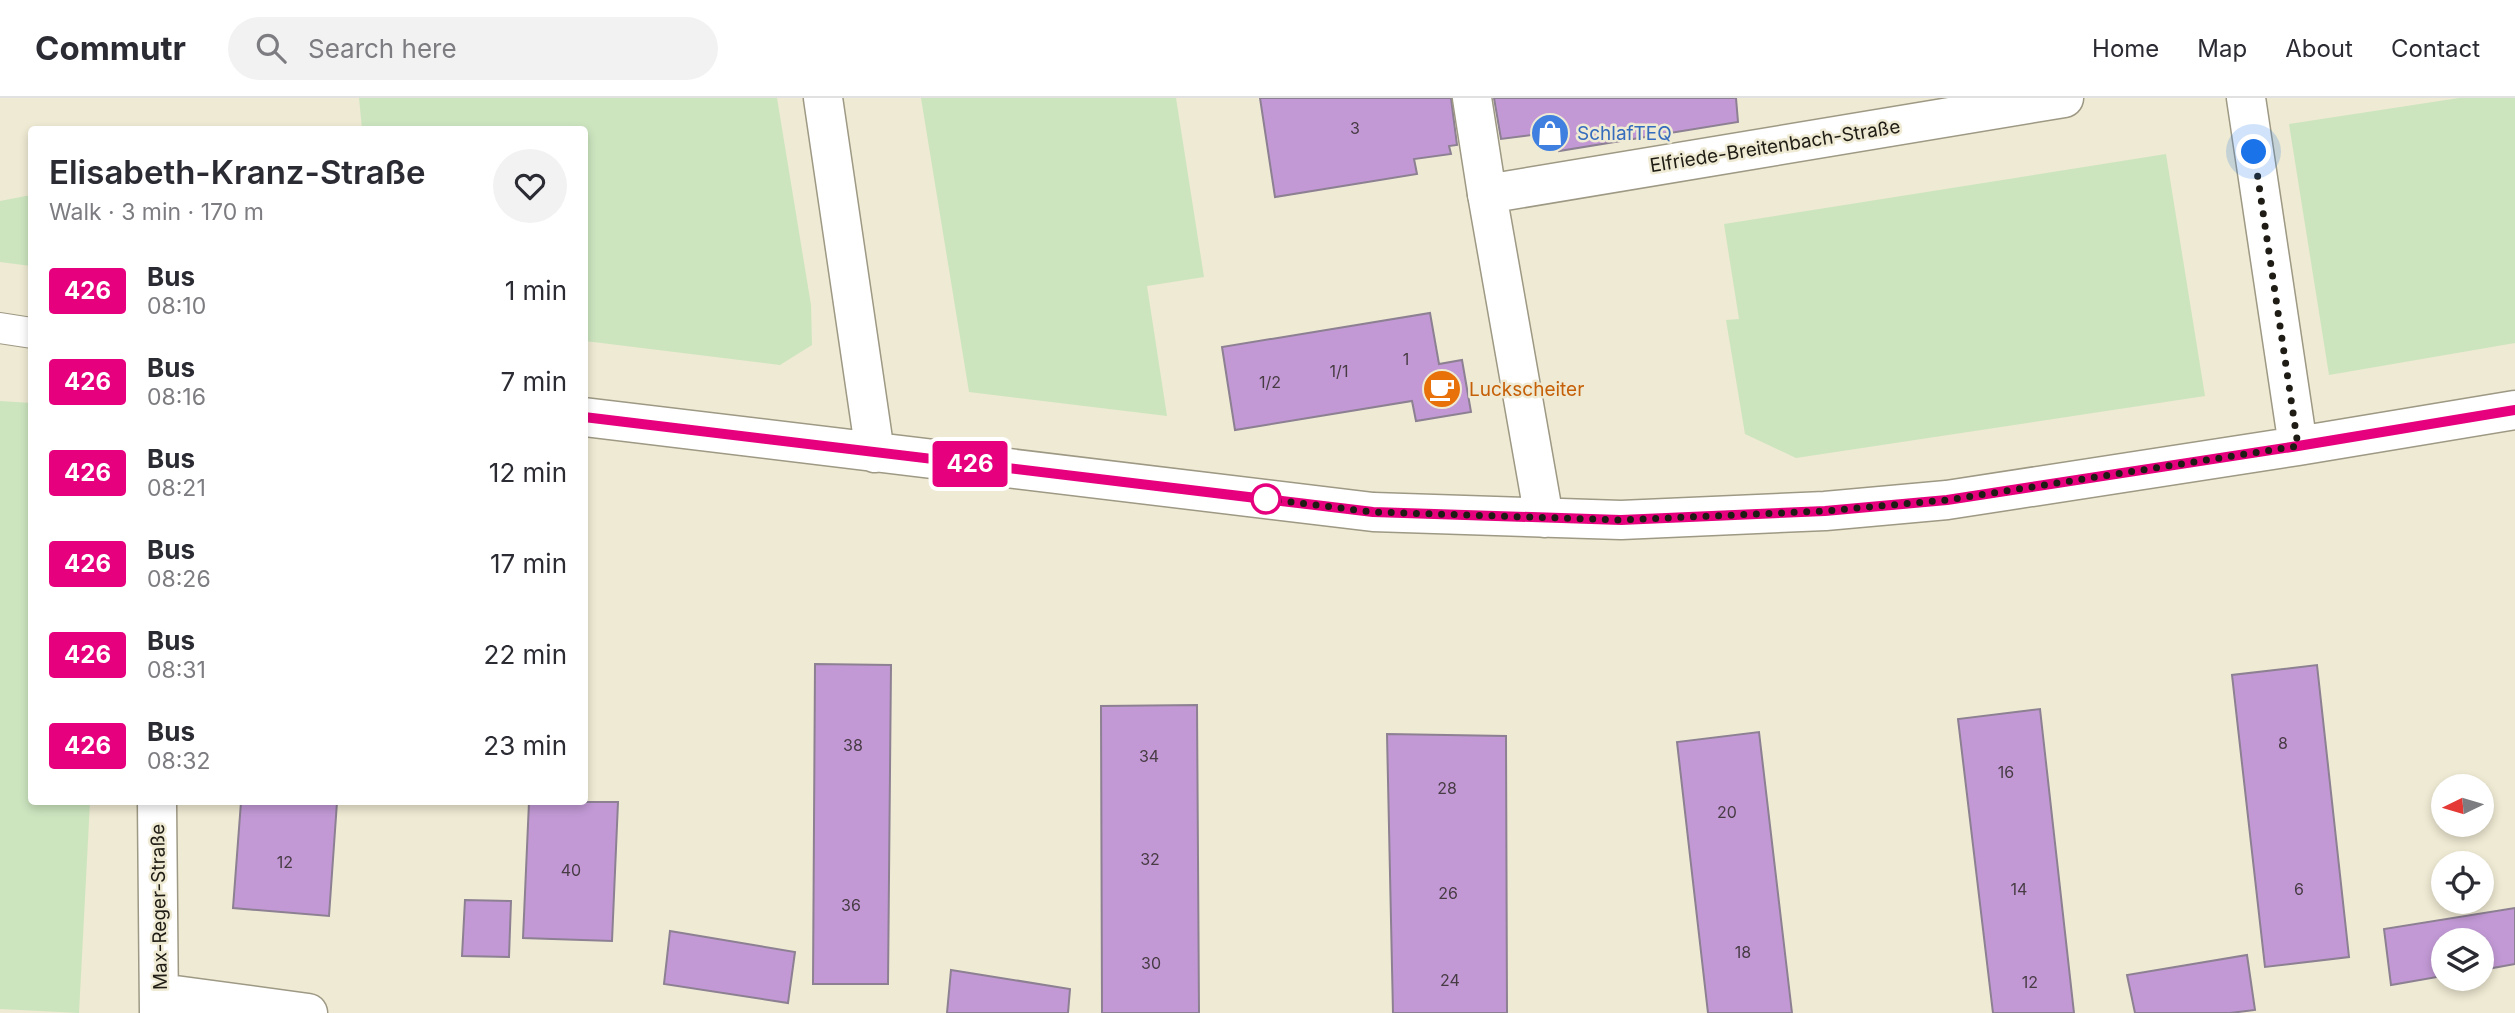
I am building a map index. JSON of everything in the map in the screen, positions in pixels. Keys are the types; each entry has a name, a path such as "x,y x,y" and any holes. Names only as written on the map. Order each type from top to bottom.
{"street":[{"path":"823,98 875,453"},
{"path":"1472,98 1544,518"},
{"name":"Elfriede-Breitenbach-Straße","path":"1487,194 2064,98"},
{"path":"2246,98 2298,446"},
{"path":"588,417 1373,512 1635,520 1825,511 1920,502 2298,446 2515,410"},
{"name":"Max-Reger-Straße","path":"158,805 160,1003"},
{"path":"160,1003 308,1013"}],"lane":[{"path":"0,328 28,332"}],"green space":[{"path":"359,98 777,98 811,305 812,345 780,365 588,341 588,126 362,126"},
{"path":"921,98 1176,98 1204,277 1147,286 1167,416 969,392"},
{"path":"2459,98 2515,98 2515,343 2329,375 2289,124"},
{"path":"2166,154 2205,396 1796,458 1745,434 1726,320 1739,319 1724,224"},
{"path":"28,196 28,266 0,262 0,201"},
{"path":"0,401 28,403 28,805 90,805 79,1013 0,1009"}],"building":[{"path":"1260,98 1451,98 1457,145 1449,146 1451,154 1414,159 1417,174 1275,197"},
{"path":"1494,98 1736,98 1738,122 1559,151 1555,132 1501,139"},
{"path":"1430,313 1439,364 1462,360 1471,412 1416,421 1412,401 1235,430 1222,347"},
{"path":"815,664 891,665 888,984 813,984"},
{"path":"2317,665 2349,957 2265,967 2232,675"},
{"path":"1197,705 1199,1013 1102,1013 1101,706"},
{"path":"2040,709 2074,1013 1993,1013 1958,719"},
{"path":"1759,732 1792,1013 1708,1013 1677,742"},
{"path":"1387,734 1506,736 1507,1013 1393,1013"},
{"path":"618,802 612,941 523,938 529,805"},
{"path":"241,805 337,805 329,916 233,908"},
{"path":"465,900 511,901 509,957 462,956"},
{"path":"2515,908 2515,964 2494,968 2494,928 2431,928 2431,978 2391,985 2384,929 2478,914 2494,914 2494,911"},
{"path":"670,931 795,952 788,1003 664,984"},
{"path":"2247,955 2255,1010 2230,1013 2135,1013 2127,975"},
{"path":"951,970 1070,989 1068,1013 947,1013"}],"bus line":[{"name":"426","path":"588,417 1373,512 1621,520 1825,511 1947,500 2515,410"}],"place":[{"name":"SchlafTEQ","path":"1550,133"},
{"name":"Luckscheiter","path":"1442,389"}],"route":[{"path":"1266,499 1373,512 1621,520 1825,511 1947,500 2298,446 2254,152"}]}
